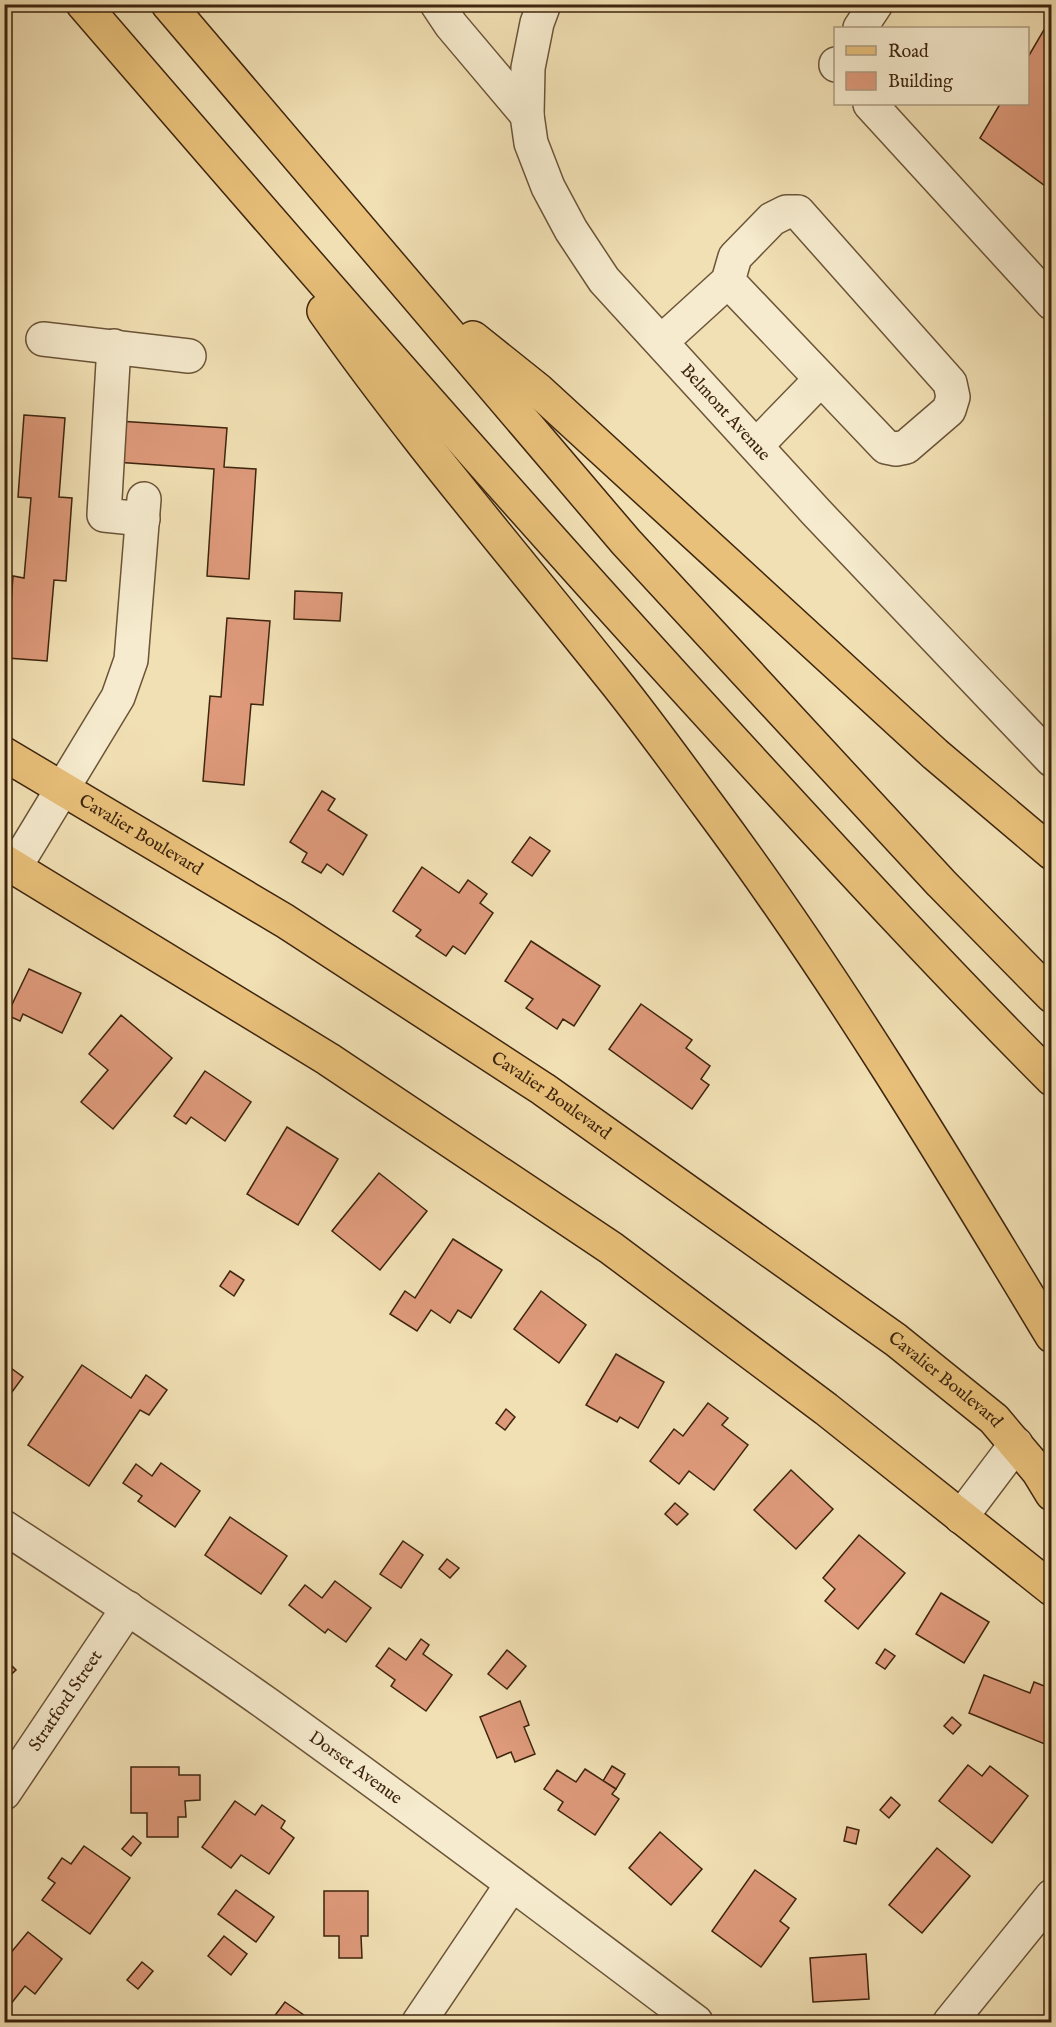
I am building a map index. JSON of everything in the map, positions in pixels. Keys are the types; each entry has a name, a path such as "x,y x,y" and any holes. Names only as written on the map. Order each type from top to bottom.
{"main road":[{"path":"83,4 409,381 627,626 820,836 1052,1079"},
{"path":"168,4 626,542 941,883 1052,996"},
{"path":"245,192 286,258 374,382 615,682 711,808 824,969 967,1195 1052,1336"},
{"path":"409,285 538,390 919,739 1052,853"},
{"name":"Cavalier Boulevard","path":"4,754 285,921 543,1089 896,1340 994,1419 1038,1471 1052,1494"},
{"path":"10,864 328,1059 610,1248 826,1409 1052,1589"}],"street":[{"path":"437,4 527,115"},
{"name":"Belmont Avenue","path":"544,4 537,22 528,68 527,115 531,143 548,188 571,231 604,280 756,446 1052,760"},
{"path":"861,27 876,4"},
{"path":"871,105 1052,303"},
{"path":"661,342 728,281 735,256 772,219 786,212 798,212 950,383 954,397 949,410 906,447 896,449 886,447 728,281"},
{"path":"43,339 189,356"},
{"path":"10,864 63,789 118,697 131,660 144,509 104,515 114,346"},
{"path":"756,446 821,379"},
{"path":"961,1516 1016,1444"},
{"name":"Dorset Avenue","path":"4,1527 128,1608 266,1704 696,2022"},
{"name":"Stratford Street","path":"4,1793 128,1608"},
{"path":"419,2022 512,1884"},
{"path":"950,2022 1052,1896"}],"building":[{"path":"1052,16 1052,191 980,138 999,105 1029,105 1029,55"},
{"path":"24,415 65,418 59,497 72,498 66,581 54,580 47,661 7,658 13,576 24,578 31,498 18,497"},
{"path":"118,421 227,428 224,467 256,469 249,579 207,576 214,469 115,462"},
{"path":"295,591 342,593 340,621 294,619"},
{"path":"227,618 270,621 263,705 251,704 244,785 203,781 210,696 221,697"},
{"path":"322,791 335,799 328,810 367,835 343,875 327,864 321,873 302,862 307,853 290,842"},
{"path":"530,837 550,851 532,876 512,862"},
{"path":"422,867 459,893 468,880 487,894 480,903 493,913 465,954 453,946 446,956 416,936 421,930 393,911"},
{"path":"531,941 600,986 574,1026 563,1019 557,1029 526,1008 533,999 505,981"},
{"path":"29,969 81,993 62,1033 23,1014 20,1021 7,1015"},
{"path":"641,1004 692,1040 686,1048 710,1066 701,1079 709,1085 692,1109 609,1049"},
{"path":"121,1015 172,1058 113,1129 81,1102 108,1070 89,1054"},
{"path":"205,1071 251,1102 225,1141 191,1117 186,1124 174,1116"},
{"path":"287,1127 338,1159 298,1225 247,1194"},
{"path":"379,1173 427,1211 380,1270 332,1231"},
{"path":"453,1239 502,1270 471,1318 458,1310 450,1323 431,1310 417,1331 390,1314 405,1291 415,1298"},
{"path":"230,1271 244,1280 234,1296 220,1286"},
{"path":"541,1291 586,1325 559,1363 514,1329"},
{"path":"616,1354 664,1382 638,1428 620,1417 617,1422 586,1405"},
{"path":"4,1363 23,1377 4,1403"},
{"path":"82,1365 131,1398 146,1375 167,1390 149,1415 140,1410 89,1486 28,1445"},
{"path":"708,1403 728,1418 722,1425 748,1445 714,1490 689,1471 679,1484 650,1461 674,1429 683,1436"},
{"path":"506,1409 515,1417 505,1430 496,1423"},
{"path":"161,1463 200,1491 175,1527 138,1501 142,1496 123,1483 136,1464 152,1476"},
{"path":"791,1470 833,1509 796,1549 754,1510"},
{"path":"675,1503 688,1514 677,1525 665,1514"},
{"path":"230,1517 287,1556 261,1594 205,1555"},
{"path":"859,1535 905,1573 858,1629 825,1601 835,1589 823,1578"},
{"path":"403,1541 423,1555 401,1588 380,1574"},
{"path":"447,1559 459,1568 450,1578 439,1569"},
{"path":"335,1581 371,1608 346,1642 328,1629 325,1633 289,1605 305,1585 322,1598"},
{"path":"941,1593 989,1622 964,1663 916,1634"},
{"path":"421,1639 429,1645 423,1654 452,1675 426,1711 391,1686 395,1680 376,1666 389,1648 406,1660"},
{"path":"885,1649 895,1656 885,1669 876,1663"},
{"path":"507,1650 526,1666 507,1689 488,1674"},
{"path":"4,1658 16,1670 4,1681"},
{"path":"984,1675 1030,1693 1034,1682 1052,1689 1052,1747 969,1713"},
{"path":"520,1701 529,1725 524,1727 535,1754 515,1762 511,1752 497,1758 480,1717"},
{"path":"952,1717 961,1725 953,1734 944,1726"},
{"path":"968,1765 982,1776 990,1766 1028,1796 992,1843 939,1801"},
{"path":"612,1766 625,1774 616,1789 603,1781"},
{"path":"131,1767 179,1767 179,1775 200,1775 200,1800 185,1801 186,1817 178,1817 178,1837 147,1837 147,1813 131,1813"},
{"path":"585,1769 616,1789 612,1794 619,1799 595,1835 558,1810 563,1802 544,1789 557,1770 576,1782"},
{"path":"891,1797 900,1805 889,1818 880,1810"},
{"path":"235,1801 255,1815 262,1805 285,1821 281,1828 294,1838 269,1874 241,1855 231,1868 202,1847"},
{"path":"847,1827 859,1830 856,1844 844,1841"},
{"path":"660,1832 702,1869 671,1905 629,1868"},
{"path":"133,1836 141,1843 131,1856 122,1849"},
{"path":"84,1846 130,1878 90,1934 42,1900 55,1883 48,1878 62,1858 71,1864"},
{"path":"937,1848 970,1876 922,1933 889,1905"},
{"path":"755,1870 796,1899 780,1921 789,1928 761,1967 712,1931"},
{"path":"236,1890 274,1917 256,1942 218,1914"},
{"path":"324,1891 368,1891 368,1936 361,1936 362,1958 339,1958 339,1936 324,1936"},
{"path":"28,1932 62,1959 35,1994 25,1986 10,2005 4,2001 4,1974 7,1971 4,1970 4,1961"},
{"path":"224,1936 247,1954 231,1975 208,1956"},
{"path":"866,1954 869,1999 813,2002 810,1958"},
{"path":"142,1962 153,1971 138,1989 127,1980"},
{"path":"285,2002 314,2022 270,2022"}]}
